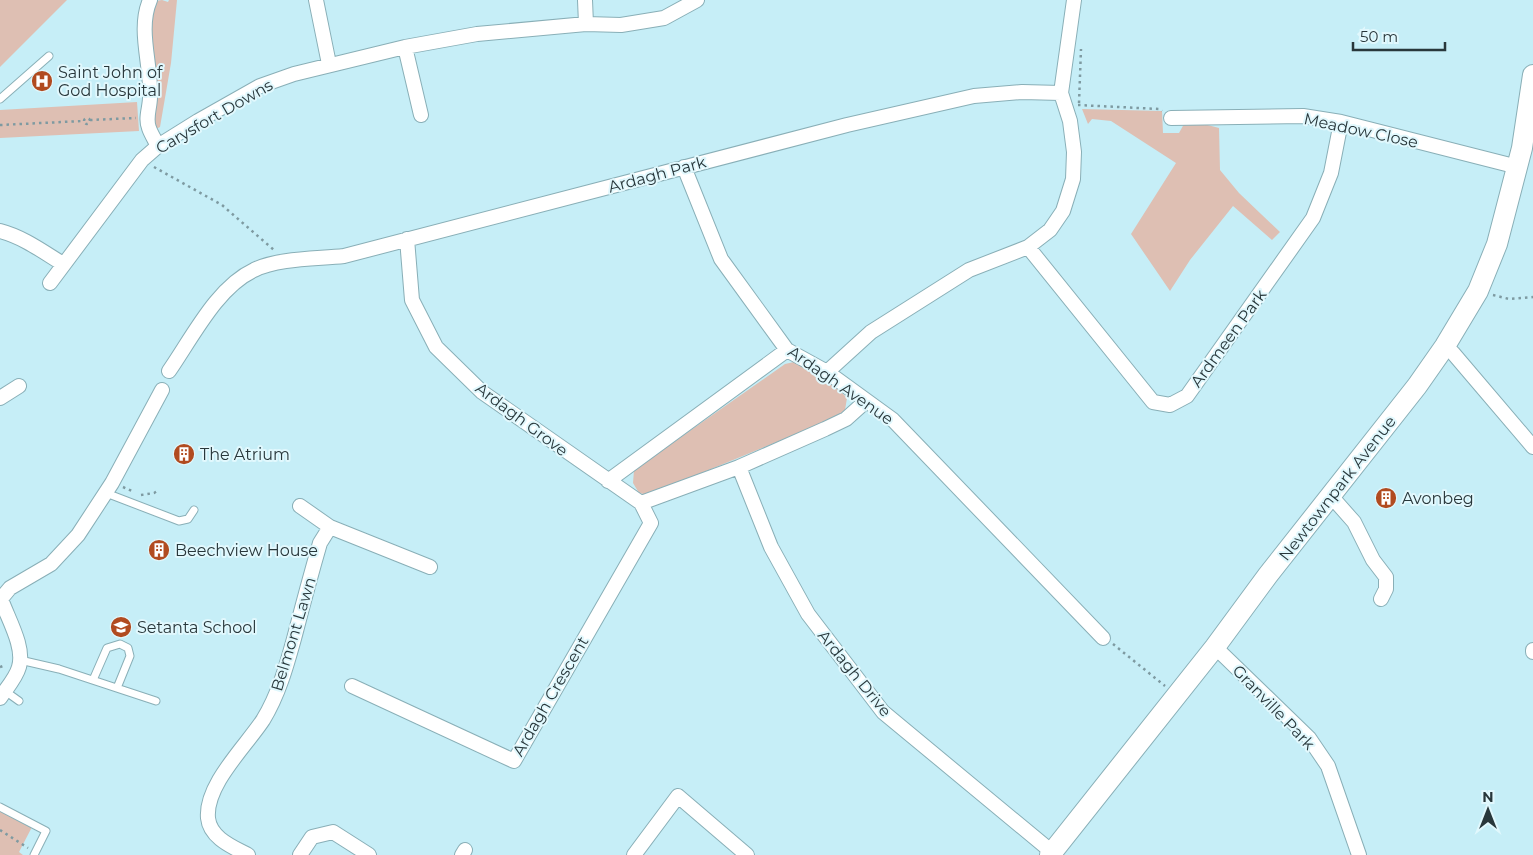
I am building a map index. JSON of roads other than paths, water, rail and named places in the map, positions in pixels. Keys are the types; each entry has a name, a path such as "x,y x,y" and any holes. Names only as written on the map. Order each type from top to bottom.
{"main road":[{"name":"Newtownpark Avenue","path":"1051,854 1115,776 1176,694 1215,647 1268,575 1331,496 1445,346 1478,291 1498,244 1518,166 1533,76"}],"street":[{"path":"150,0 146,9 146,44 150,98 147,111 148,128 158,146"},
{"path":"316,0 329,64"},
{"path":"585,0 586,24"},
{"name":"Carysfort Downs","path":"50,283 142,160 158,146 260,86 329,64 405,47 477,34 586,24 621,25 664,18 697,0"},
{"path":"827,372 871,332 969,270 1028,247 1050,230 1063,211 1073,179 1074,152 1070,121 1063,99 1074,0"},
{"path":"405,47 421,115"},
{"name":"Ardagh Park","path":"169,371 227,287 254,269 286,262 344,256 847,124 974,96 1022,92 1063,99"},
{"name":"Meadow Close","path":"1171,118 1303,116 1341,122 1518,166"},
{"name":"Ardmeen Park","path":"1028,247 1153,402 1170,406 1186,396 1285,261 1313,218 1331,173 1341,122"},
{"name":"Ardagh Avenue","path":"684,167 722,259 787,350 827,372 892,420 1103,638"},
{"path":"0,231 30,243 63,264"},
{"name":"Ardagh Grove","path":"407,239 412,300 436,347 482,392 641,503"},
{"path":"1445,346 1533,447"},
{"path":"608,481 787,350"},
{"path":"0,398 19,386"},
{"path":"2,694 18,669 20,660 19,648 1,600 10,588 51,564 78,535 109,488 162,390"},
{"path":"641,503 739,467 846,419 866,401"},
{"name":"Ardagh Drive","path":"739,467 770,547 808,614 883,712 1051,854"},
{"path":"1331,496 1354,522 1373,560 1386,577 1386,590 1381,599"},
{"name":"Ardagh Crescent","path":"352,686 514,761 651,523 641,503"},
{"path":"300,506 330,528 430,567"},
{"name":"Belmont Lawn","path":"248,855 223,842 212,829 208,818 211,798 223,774 264,719 282,681 320,543 330,528"},
{"name":"Granville Park","path":"1215,647 1309,738 1328,766 1359,855"},
{"path":"634,855 678,796 748,855"},
{"path":"300,855 312,837 333,832 369,855"}],"lane":[{"path":"0,99 50,56"},
{"path":"109,488 179,522 188,518 194,510"},
{"path":"93,680 107,648 120,644 128,648 130,656 117,688"},
{"path":"20,660 93,680 156,701"},
{"path":"2,694 19,701"},
{"path":"0,807 46,831 35,854"}],"place":[{"name":"Saint John of God Hospital","path":"42,81"},
{"name":"The Atrium","path":"184,454"},
{"name":"Avonbeg","path":"1386,498"},
{"name":"Beechview House","path":"159,550"},
{"name":"Setanta School","path":"121,627"}]}
